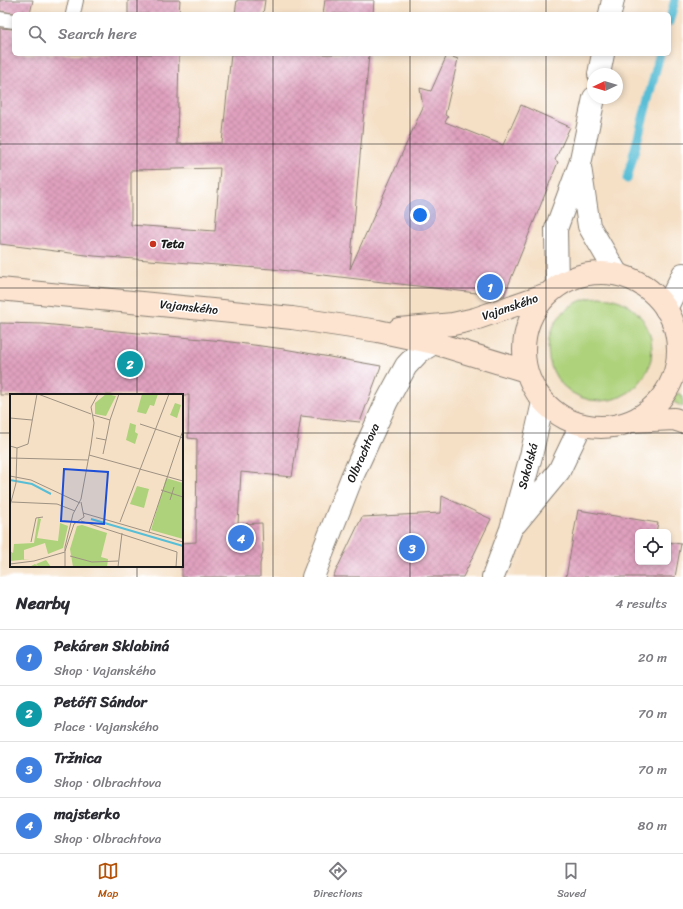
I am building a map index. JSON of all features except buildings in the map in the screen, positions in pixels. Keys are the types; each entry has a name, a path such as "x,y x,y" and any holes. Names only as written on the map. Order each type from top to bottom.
{"main road":[{"name":"Vajanského","path":"378,331 453,324 475,319 552,290 581,275 599,272 617,274 631,279 645,287 657,297 666,309 674,324 678,341 680,363 664,395 655,406 633,421"},
{"name":"Vajanského","path":"0,289 292,318 378,331 434,343 526,371"},
{"name":"Vajanského","path":"552,290 538,304 526,329 523,343 523,357 526,371 533,388 543,402 554,412 567,420 592,427 613,427 633,421 674,419 683,422"}],"street":[{"path":"610,12 613,0"},
{"path":"600,68 603,56"},
{"path":"552,290 556,230 580,164 593,104"},
{"path":"580,164 589,226 617,274"},
{"path":"666,309 683,274"},
{"name":"Olbrachtova","path":"313,577 352,477 387,401 406,366 419,352 434,343"},
{"name":"Sokolská","path":"493,577 511,529 531,456 543,402"},
{"name":"Sokolská","path":"511,529 559,471 582,425"}],"lane":[{"path":"73,12 76,0"},
{"path":"0,19 12,21"}],"green space":[{"path":"600,297 620,301 637,312 648,329 652,349 648,369 637,386 620,397 600,401 580,397 563,386 552,369 548,349 552,329 563,312 580,301"},
{"path":"678,393 683,396 683,407 670,400"}],"waterway":[{"path":"671,15 675,0"},
{"path":"627,179 659,56"}],"place":[{"name":"Teta","path":"153,244"},
{"name":"Pekáren Sklabiná","path":"490,287"},
{"name":"Petőfi Sándor","path":"130,364"},
{"name":"majsterko","path":"241,538"},
{"name":"Tržnica","path":"412,548"}]}
